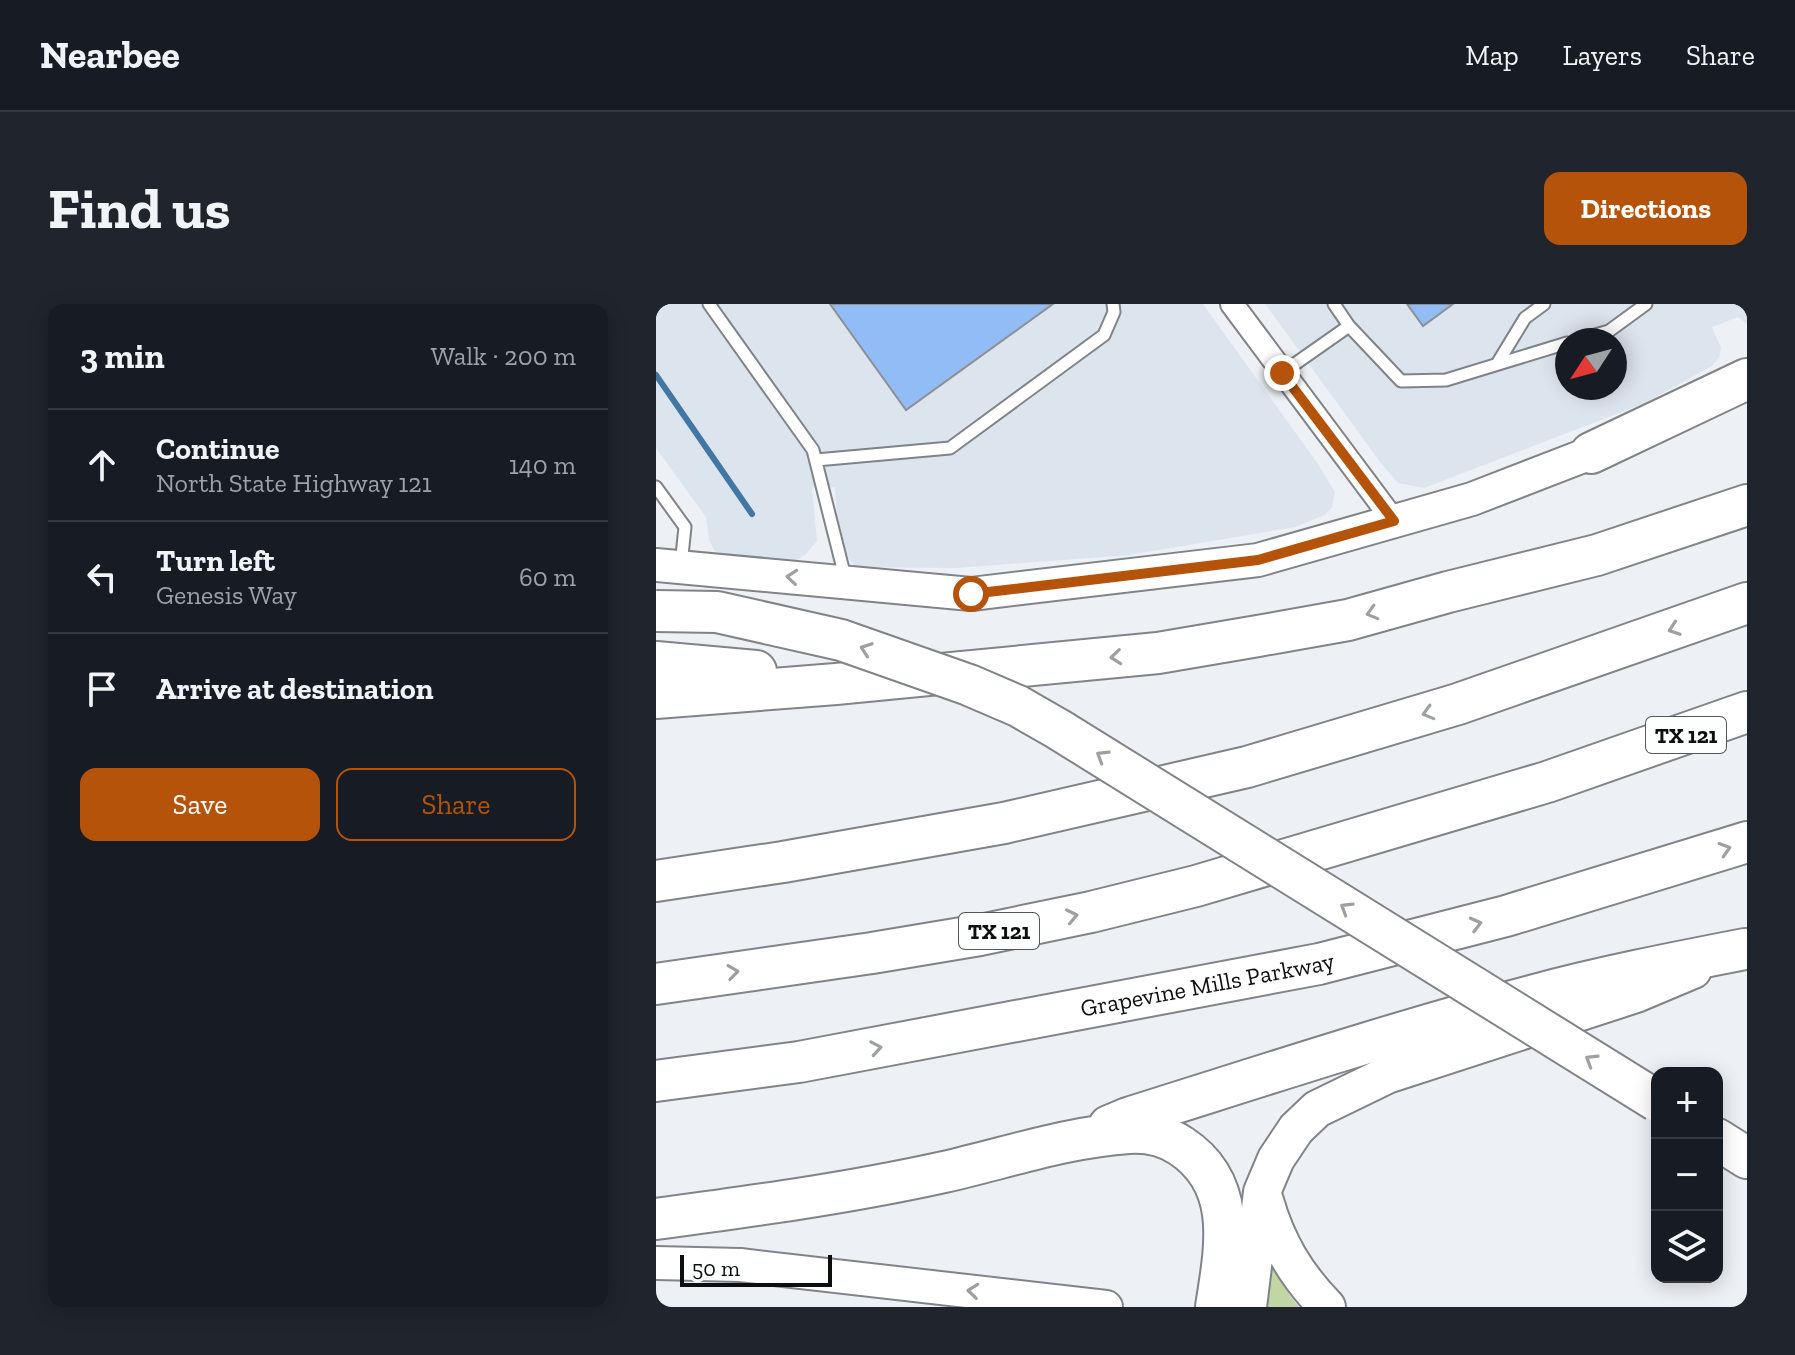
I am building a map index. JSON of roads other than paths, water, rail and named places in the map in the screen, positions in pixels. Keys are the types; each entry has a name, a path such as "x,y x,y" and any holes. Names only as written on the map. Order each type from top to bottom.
{"highway":[{"path":"1591,453 1747,379"},
{"path":"656,698 1158,653 1348,620 1597,555 1747,505"},
{"path":"656,881 1004,823 1247,767 1458,704 1747,603"},
{"path":"656,611 717,612 841,640 969,685 1018,706 1651,1097"},
{"path":"656,662 868,681"},
{"name":"TX 121","path":"656,984 980,935 1196,886 1547,782 1747,712"},
{"path":"1624,757 1747,736"},
{"name":"Grapevine Mills Parkway","path":"656,1081 799,1062 1319,964 1506,916 1747,842"},
{"path":"1075,1139 1128,1118 1356,1046 1531,996 1627,972 1746,948"},
{"path":"656,1219 822,1196 945,1171 1075,1139 1149,1134 1166,1138 1182,1147 1209,1174 1219,1191 1225,1223 1216,1307"},
{"path":"1723,1143 1747,1158"}],"main road":[{"path":"668,566 971,594 1258,560 1472,499 1591,453 1747,364"},
{"path":"1248,1307 1262,1192 1276,1159 1296,1129 1317,1109 1387,1075 1636,994 1746,948"},
{"path":"1262,1192 1272,1228 1284,1252 1327,1307"},
{"path":"656,1263 740,1265 1106,1307"}],"street":[{"path":"1232,304 1394,521"}],"lane":[{"path":"709,304 813,450 846,582"},
{"path":"816,460 950,448 1104,335 1114,312 1113,304"},
{"path":"1334,304 1349,326 1401,381 1446,380 1555,347"},
{"path":"1497,364 1525,318 1544,304"},
{"path":"1613,328 1646,304"},
{"path":"1282,373 1349,326"},
{"path":"656,487 685,527 668,566"}],"waterway":[{"path":"656,375 752,514"}]}
